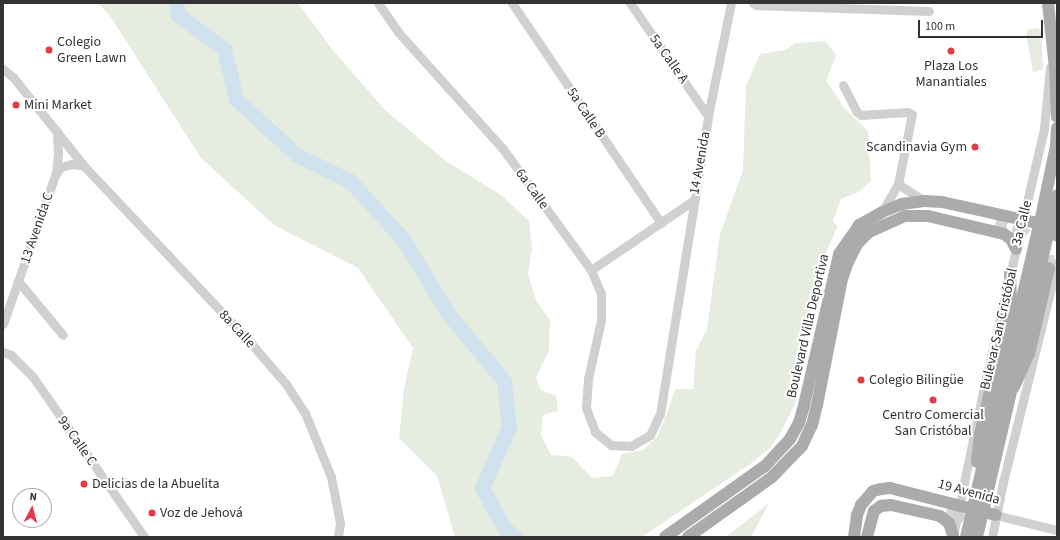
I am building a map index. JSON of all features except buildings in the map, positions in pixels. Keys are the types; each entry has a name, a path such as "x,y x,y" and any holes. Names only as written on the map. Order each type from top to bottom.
{"main road":[{"path":"1048,3 1055,68 1057,117"},
{"name":"Bulevar San Cristóbal","path":"966,537 1043,208 1056,146 1057,128"},
{"name":"Bulevar San Cristóbal","path":"977,537 1057,195"},
{"path":"919,202 996,221"},
{"name":"Boulevard Villa Deportiva","path":"688,537 772,477 802,446 812,425 817,405 839,254 859,225 882,212 902,204 942,202 1042,224 1055,232 1057,236"},
{"name":"Boulevard Villa Deportiva","path":"665,537 765,466 790,439 799,423 830,311 844,273 857,244 869,232 896,219 916,215 941,217 1004,234 1011,239 1016,249"},
{"path":"1010,394 1018,381 1029,354 1053,265"},
{"path":"977,486 977,454 980,435 1011,299 1010,272"},
{"name":"19 Avenida","path":"855,534 857,515 861,505 873,491 890,488 960,504 996,515"},
{"path":"855,534 866,509 882,497 947,510"},
{"path":"868,532 874,511 881,506 891,505 940,516 949,523 953,536"}],"street":[{"name":"6a Calle","path":"378,3 398,32 503,149 591,270 601,294 601,320 588,379 586,408 595,432 611,445 632,446 650,435 660,414 694,200"},
{"name":"5a Calle B","path":"512,3 661,223"},
{"name":"5a Calle A","path":"630,3 708,116"},
{"name":"14 Avenida","path":"591,270 694,200 708,116 731,3"},
{"path":"753,3 756,5 929,11"},
{"name":"3a Calle","path":"953,536 1010,272 1030,195 1044,128 1052,48"},
{"name":"8a Calle","path":"3,69 13,77 84,166 248,340 286,384 305,413 331,477 340,523 338,537"},
{"path":"842,85 857,112 861,116 907,112 912,114 898,184 882,212"},
{"name":"13 Avenida C","path":"3,324 6,303 18,281 56,173 58,153 57,131"},
{"path":"56,173 61,167 72,164 84,166"},
{"path":"898,184 919,202"},
{"path":"1030,195 1047,200 1057,199"},
{"path":"992,537 1053,265"},
{"path":"18,281 63,335"},
{"name":"9a Calle C","path":"3,352 11,355 33,377 144,537"},
{"path":"977,422 983,430 996,433 1012,428 1019,422"},
{"name":"19 Avenida","path":"996,515 1057,530"}],"shaded area":[{"path":"98,3 298,3 332,49 384,109 446,161 501,195 529,221 532,249 528,274 536,300 550,320 549,350 536,378 541,390 556,396 558,411 543,415 541,435 551,455 572,457 592,478 613,476 622,454 643,450 657,437 675,389 693,389 696,351 707,329 720,234 743,170 746,86 760,54 785,50 796,43 826,41 836,56 826,81 845,109 868,131 871,181 859,192 841,199 833,222 838,226 819,268 807,323 795,404 782,430 770,448 750,464 642,537 455,537 437,476 399,438 404,388 413,348 358,268 274,225 201,158 110,16"},
{"path":"1036,28 1041,30 1043,69 1033,72 1027,39 1027,30"},
{"path":"769,503 751,537 726,537"}],"waterway":[{"path":"176,3 178,15 224,49 236,99 297,155 350,181 402,238 447,312 504,381 509,427 482,488 505,529 515,537"}],"tunnel":[{"path":"996,221 1017,228 1039,244 1048,255 1049,268"},
{"path":"947,510 954,513 975,531"}],"place":[{"name":"Colegio Green Lawn","path":"49,50"},
{"name":"Plaza Los Manantiales","path":"951,51"},
{"name":"Mini Market","path":"16,105"},
{"name":"Scandinavia Gym","path":"975,147"},
{"name":"Colegio Bilingüe","path":"861,380"},
{"name":"Centro Comercial San Cristóbal","path":"933,400"},
{"name":"Delicias de la Abuelita","path":"84,484"},
{"name":"Voz de Jehová","path":"152,513"}]}
